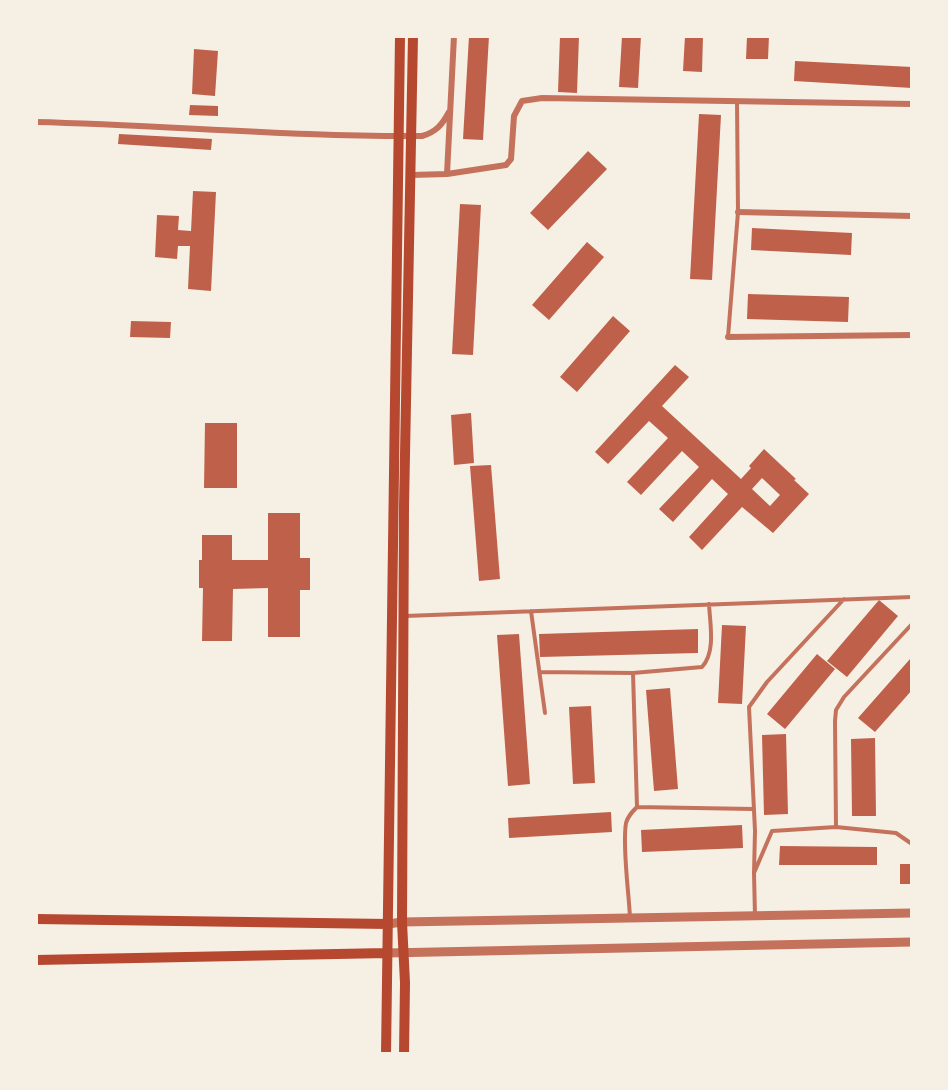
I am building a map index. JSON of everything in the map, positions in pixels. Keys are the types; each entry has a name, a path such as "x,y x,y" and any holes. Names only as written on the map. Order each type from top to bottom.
{"main road":[{"path":"400,36 399,505 405,616 402,922 404,1054"},
{"path":"386,1054 387,864 411,175 413,36"},
{"path":"36,919 388,924"},
{"path":"36,960 387,953"}],"street":[{"path":"447,174 454,36"},
{"path":"411,175 447,174 506,165 511,159 514,116 522,101 542,98 912,104"},
{"path":"36,122 399,137 433,133 449,112"},
{"path":"738,212 912,216"},
{"path":"728,337 912,335"},
{"path":"388,924 912,913"},
{"path":"387,953 912,942"}],"lane":[{"path":"728,337 738,212 737,102"},
{"path":"405,616 912,597"},
{"path":"755,916 749,707 767,682 844,599"},
{"path":"540,672 633,673 702,667 708,661 711,648 709,604"},
{"path":"531,611 545,713"},
{"path":"836,827 836,710 844,697 912,624"},
{"path":"633,673 637,807"},
{"path":"630,918 626,823 630,814 637,807 753,808"},
{"path":"754,873 772,831 836,827 896,833 912,844"}],"building":[{"path":"469,36 489,36 483,140 463,139"},
{"path":"560,36 579,36 577,93 558,92"},
{"path":"622,36 641,36 638,88 619,87"},
{"path":"685,36 703,36 702,72 683,71"},
{"path":"747,36 769,36 768,59 746,59"},
{"path":"194,49 218,51 215,96 192,94"},
{"path":"795,61 912,67 912,88 794,81"},
{"path":"190,105 218,106 218,116 189,115"},
{"path":"699,114 721,115 712,280 690,279"},
{"path":"119,134 212,139 211,150 118,144"},
{"path":"588,151 607,169 548,230 530,213"},
{"path":"193,191 216,192 211,291 188,289 190,246 178,246 177,259 155,257 157,215 179,216 178,230 191,231"},
{"path":"460,204 481,205 473,355 452,354"},
{"path":"752,228 852,233 851,255 751,250"},
{"path":"587,242 604,257 549,320 532,305"},
{"path":"748,294 849,297 848,322 747,319"},
{"path":"613,316 630,331 577,392 560,377"},
{"path":"131,321 171,322 170,338 130,337"},
{"path":"675,365 689,377 662,406 741,479 764,449 809,494 773,533 742,507 702,550 689,537 728,494 712,479 673,522 659,509 699,467 682,451 641,495 627,482 668,438 649,421 608,464 595,452","holes":["762,478 780,495 770,506 752,489"]},
{"path":"471,413 474,463 454,465 451,415"},
{"path":"205,423 237,423 237,488 204,488"},
{"path":"491,465 500,579 479,581 470,466"},
{"path":"268,513 300,513 300,558 310,558 310,590 300,590 300,637 268,637 268,588 233,589 232,641 202,641 203,588 199,588 199,560 202,560 202,535 232,535 232,560 268,560"},
{"path":"879,600 898,616 847,677 827,661"},
{"path":"722,625 746,626 742,704 718,703"},
{"path":"698,629 698,653 540,657 539,634"},
{"path":"519,634 530,784 508,786 497,635"},
{"path":"817,654 835,669 785,729 767,714"},
{"path":"910,659 912,660 912,690 875,732 858,718"},
{"path":"670,688 678,789 654,791 646,690"},
{"path":"591,706 595,783 573,784 569,707"},
{"path":"786,734 788,814 764,815 762,735"},
{"path":"875,738 876,816 852,816 851,739"},
{"path":"611,812 612,832 509,838 508,818"},
{"path":"742,825 743,848 642,852 641,830"},
{"path":"780,846 877,847 877,865 779,865"},
{"path":"900,864 912,864 912,884 900,884"}]}
